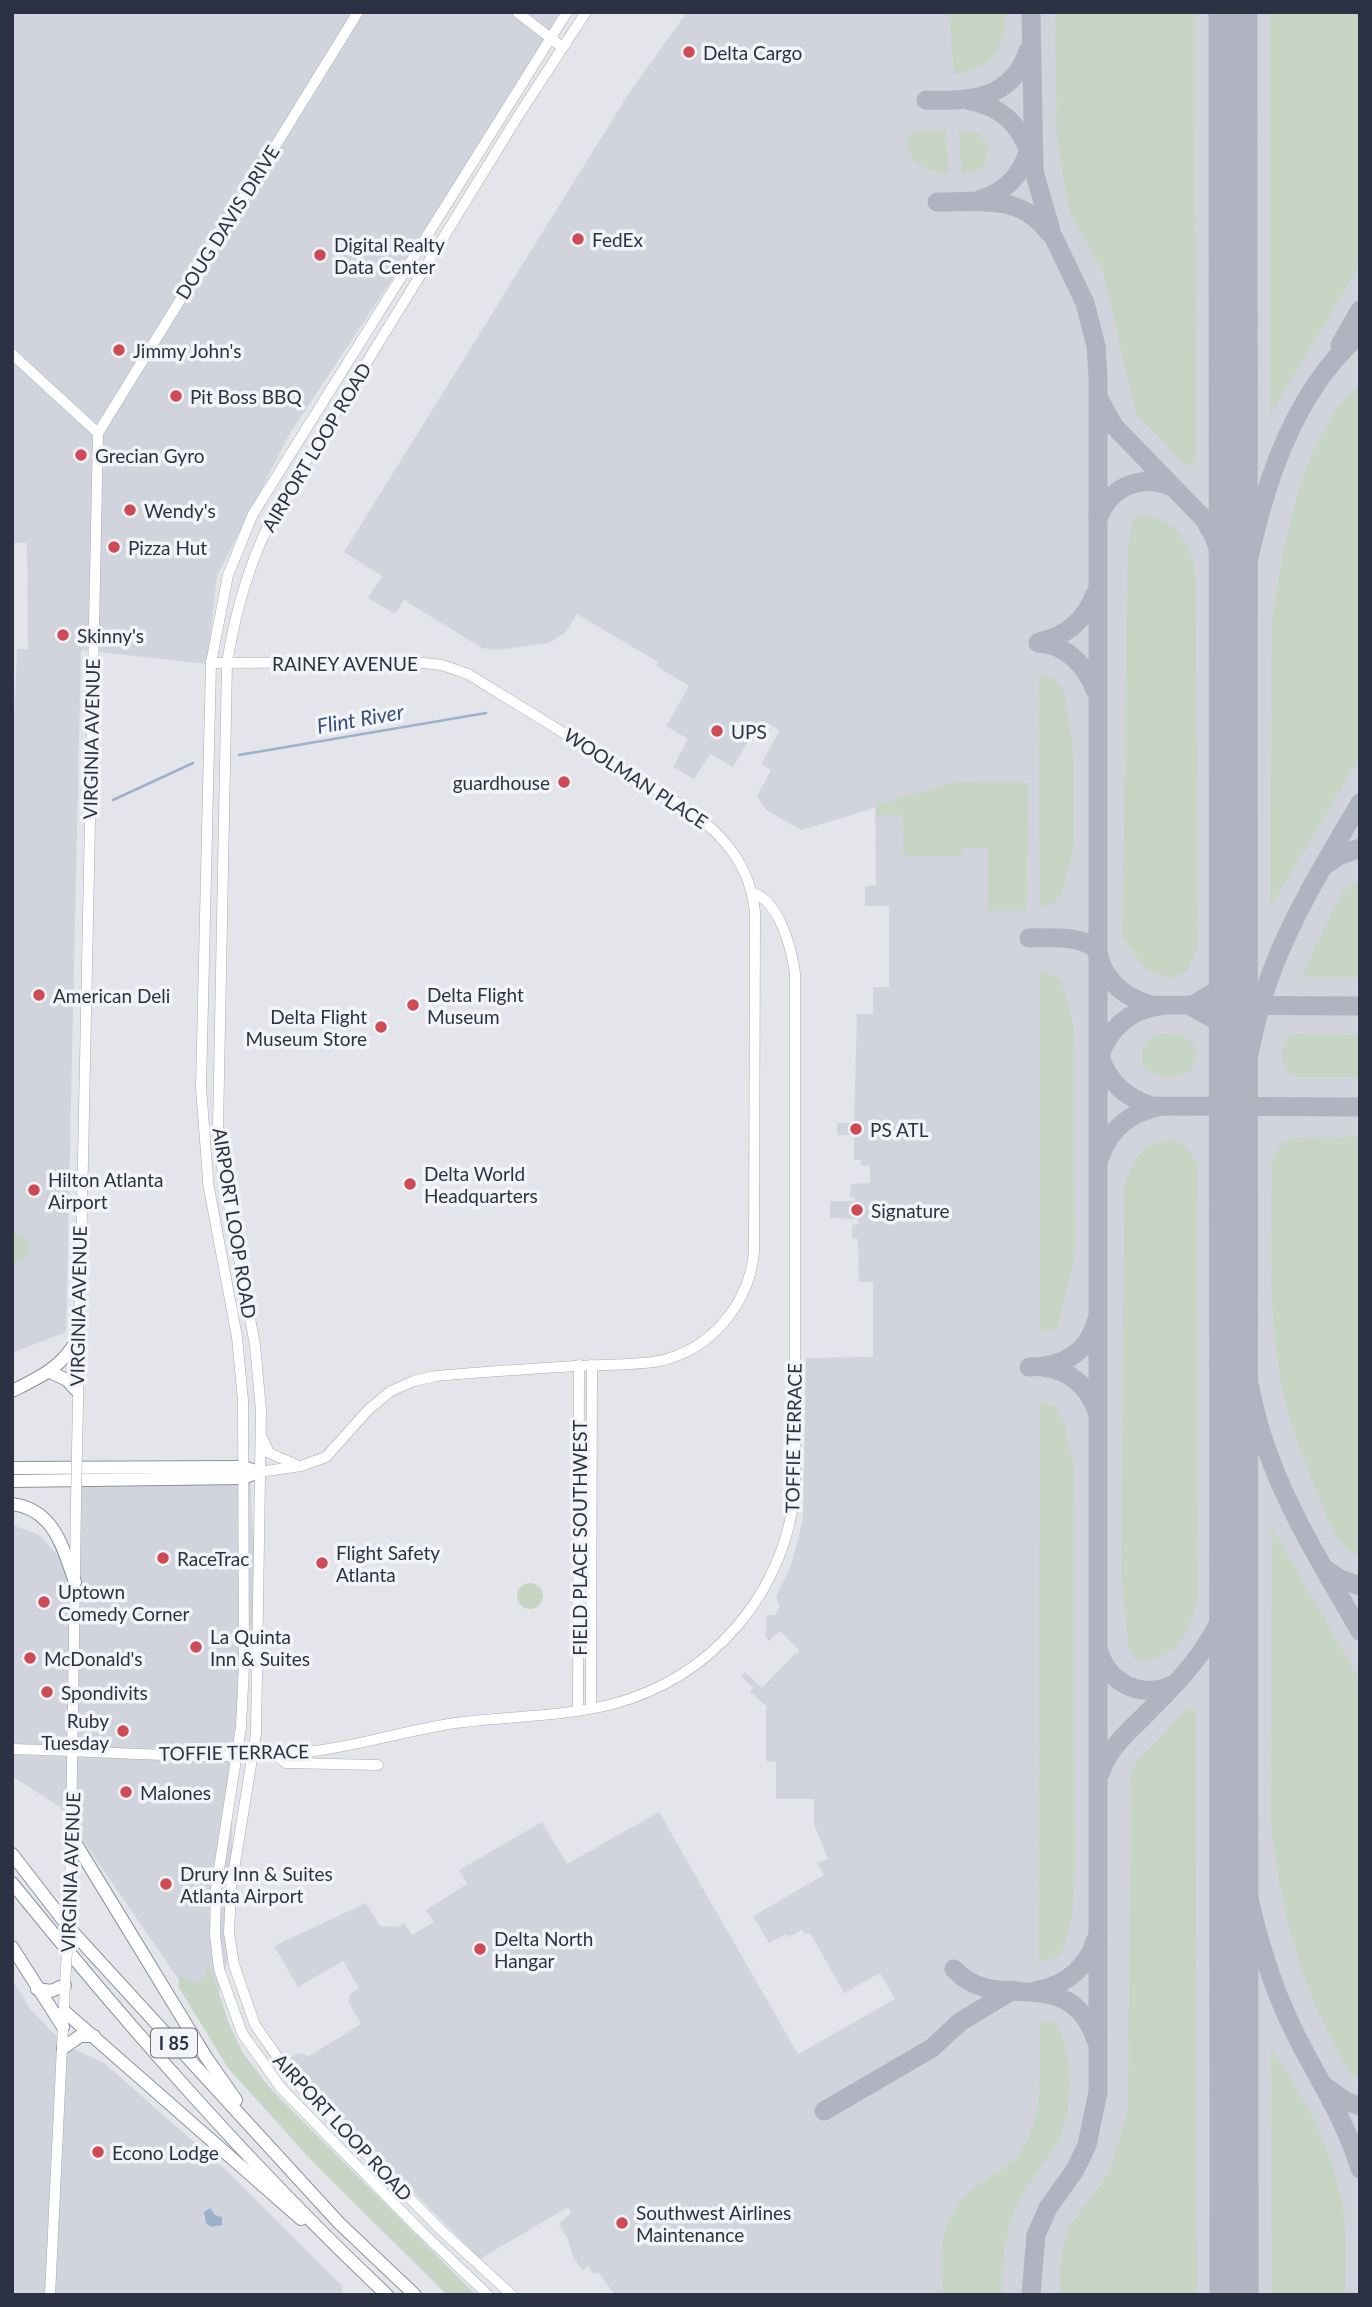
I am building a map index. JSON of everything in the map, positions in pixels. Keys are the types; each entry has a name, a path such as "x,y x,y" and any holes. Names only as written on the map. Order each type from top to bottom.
{"highway":[{"path":"12,1391 50,1373 68,1356 77,1340"},
{"path":"50,1373 67,1380 76,1390"},
{"path":"12,1468 243,1473"},
{"path":"12,1481 259,1472"},
{"path":"12,1504 33,1510 54,1530 75,1582"},
{"path":"73,1839 225,2085 256,2126 328,2200 339,2223"},
{"name":"I 85","path":"12,1854 70,1929 339,2223 415,2295"},
{"name":"I 85","path":"12,1883 168,2067 322,2233 387,2295"},
{"path":"12,1947 64,2027"},
{"path":"37,1989 51,1991 65,1985"},
{"path":"64,2011 247,2174 322,2233"},
{"path":"63,2048 80,2036 94,2036"}],"main road":[{"name":"DOUG DAVIS DRIVE","path":"98,433 358,12"},
{"path":"517,12 562,47"},
{"name":"AIRPORT LOOP ROAD","path":"488,2295 419,2230 281,2088 242,2033 219,1969 215,1935 216,1888 237,1755 244,1665 243,1473 240,1364 208,1181 201,1087 211,663 228,575 253,514 567,12"},
{"name":"AIRPORT LOOP ROAD","path":"512,2295 439,2228 292,2078 255,2025 233,1965 229,1908 253,1756 258,1676 261,1433 258,1364 222,1167 218,1128 227,663 234,615 252,562 271,519 586,12"},
{"path":"12,354 98,433"},
{"name":"VIRGINIA AVENUE","path":"50,2295 73,1839 76,1390 98,433"},
{"name":"RAINEY AVENUE","path":"211,663 424,662 451,668 476,678"},
{"name":"WOOLMAN PLACE","path":"301,1466 326,1457 336,1449 379,1400 391,1391 436,1376 638,1364 673,1357 704,1342 717,1331 741,1298 753,1267 755,929 752,893 738,859 725,839 707,823 476,678"},
{"name":"TOFFIE TERRACE","path":"12,1749 276,1755 338,1749 448,1724 591,1709 631,1698 696,1665 724,1641 757,1604 784,1547 792,1514 794,974 789,943 781,923 762,898 752,893"},
{"name":"FIELD PLACE SOUTHWEST","path":"591,1709 592,1365"},
{"name":"FIELD PLACE SOUTHWEST","path":"578,1711 579,1366"},
{"path":"261,1433 269,1453 301,1466"},
{"path":"259,1472 301,1466"},
{"path":"579,1482 592,1482"},
{"path":"579,1563 591,1563"},
{"path":"579,1627 591,1628"},
{"path":"276,1755 286,1763 378,1765"}],"shaded area":[{"path":"12,12 569,12 289,435 217,576 207,664 81,650 66,1332 12,1353 12,768 17,649 28,649 27,543 12,543"},
{"path":"687,12 1360,12 1360,2295 615,2295 598,2272 593,2274 589,2266 582,2270 573,2257 568,2239 559,2224 571,2213 568,2207 480,2259 285,2062 298,2053 309,2056 361,2024 348,2001 350,1994 359,1988 343,1961 298,1987 274,1946 366,1903 380,1926 397,1927 404,1923 412,1935 434,1922 426,1910 467,1884 459,1870 542,1822 567,1864 659,1812 798,2054 895,1999 880,1973 844,1993 810,1933 805,1935 802,1930 788,1937 786,1934 769,1943 753,1916 824,1875 817,1863 828,1859 814,1824 814,1799 776,1799 776,1762 766,1761 766,1706 750,1691 753,1688 741,1676 745,1672 762,1688 799,1650 780,1631 769,1641 765,1637 767,1615 775,1615 780,1606 776,1597 791,1565 803,1520 806,1358 873,1357 873,1282 859,1282 858,1239 852,1238 852,1225 858,1224 858,1219 830,1218 830,1201 855,1201 855,1198 850,1197 851,1184 870,1183 870,1166 861,1165 861,1160 854,1160 854,1135 837,1135 837,1123 854,1123 857,1014 873,1014 873,987 889,987 889,906 865,906 865,886 876,885 875,808 801,830 766,810 757,796 771,770 761,764 780,730 768,724 757,740 752,735 733,767 710,754 694,779 673,767 688,739 666,726 689,686 656,666 658,662 577,614 566,632 549,643 496,650 482,648 404,600 395,614 368,598 382,576 344,552 629,93"},
{"path":"250,1470 256,1615 232,1813 232,1944 210,2025 60,1807 12,1776 12,1525 40,1535 73,1574 74,1477"},
{"path":"12,1979 31,2010 65,2045 104,2063 226,2170 342,2286 342,2295 12,2295"}],"green space":[{"path":"949,12 1006,12 999,47 987,62 978,68 954,73"},
{"path":"1055,12 1195,12 1196,462 1186,466 1136,414 1103,272 1070,214 1057,140"},
{"path":"1270,12 1360,12 1360,265 1270,416"},
{"path":"946,130 949,174 934,172 915,161 910,155 907,140 917,131"},
{"path":"959,130 979,133 989,148 986,163 975,172 962,174"},
{"path":"1360,386 1360,756 1270,909 1272,622 1281,567 1302,479 1313,452 1341,404"},
{"path":"1148,515 1168,524 1182,537 1196,575 1198,947 1187,971 1170,979 1145,968 1122,936 1128,545 1134,517"},
{"path":"1039,676 1052,677 1064,691 1073,748 1074,847 1062,894 1053,904 1040,906"},
{"path":"955,782 1028,783 1027,909 1024,911 988,911 988,848 963,848 963,856 904,856 903,815 877,815 877,805"},
{"path":"1360,879 1360,977 1301,977 1343,891"},
{"path":"1040,970 1061,979 1074,1027 1075,1255 1057,1328 1040,1332"},
{"path":"1160,1034 1182,1035 1193,1043 1197,1057 1190,1071 1167,1078 1145,1069 1142,1053 1146,1043"},
{"path":"1296,1034 1360,1035 1360,1077 1296,1077 1286,1072 1281,1050 1288,1039"},
{"path":"1360,1136 1360,1556 1344,1546 1332,1529 1288,1413 1274,1330 1271,1246 1272,1162 1280,1147 1293,1138"},
{"path":"1170,1139 1186,1146 1197,1163 1198,1599 1185,1633 1171,1650 1161,1656 1137,1661 1129,1647 1121,1575 1124,1186 1139,1155 1151,1146"},
{"path":"12,1233 23,1236 29,1244 29,1254 22,1261 12,1263"},
{"path":"1040,1401 1055,1406 1063,1419 1074,1465 1075,1877 1071,1921 1065,1944 1055,1958 1039,1961"},
{"path":"1272,1528 1360,1680 1360,2077 1350,2074 1333,2044 1306,1981 1287,1917 1274,1850 1271,1816"},
{"path":"530,1583 539,1587 543,1596 539,1605 530,1609 521,1605 517,1596 521,1587"},
{"path":"1189,1707 1196,1711 1197,2295 1060,2295 1060,2265 1068,2228 1109,2173 1128,2110 1131,1774 1137,1761"},
{"path":"208,1962 230,2026 243,2053 268,2086 476,2295 447,2295 312,2161 228,2068 178,1986 180,1975 195,1982 205,1975"},
{"path":"1044,2021 1055,2023 1062,2035 1069,2067 1069,2102 1062,2134 1023,2193 1011,2220 1004,2252 1002,2295 943,2295 943,2243 952,2215 972,2190 1017,2156 1031,2132 1038,2103 1040,2024"},
{"path":"1271,2047 1316,2124 1339,2187 1344,2219 1345,2295 1272,2295"}],"water":[{"path":"210,2208 215,2215 222,2217 222,2225 211,2227 206,2223 204,2212"}],"waterway":[{"name":"Flint River","path":"239,755 486,713"},
{"name":"Flint River","path":"113,800 193,763"}],"taxiway":[{"path":"1031,12 1034,171 1052,234 1085,303 1096,346 1098,376 1098,2092 1087,2145 1075,2170 1048,2208 1036,2235 1031,2295"},
{"path":"926,100 958,100 988,94 1012,79 1028,51"},
{"path":"970,101 981,103 1007,117 1029,151"},
{"path":"981,199 998,192 1012,180 1022,166 1029,148"},
{"path":"937,202 983,201 1012,206 1025,211 1048,232"},
{"path":"1340,345 1360,310"},
{"path":"1233,637 1260,515 1272,474 1288,435 1307,398 1331,364 1360,334"},
{"path":"1099,399 1114,426 1204,519 1214,537 1233,590"},
{"path":"1098,519 1110,499 1128,486 1149,482 1172,487"},
{"path":"1039,642 1058,636 1073,626 1086,612 1095,594"},
{"path":"1038,643 1048,644 1066,652 1080,664 1095,690"},
{"path":"1233,1150 1254,1032 1275,963 1304,901 1360,803"},
{"path":"1326,865 1338,856 1360,848"},
{"path":"1029,938 1062,938 1086,943 1097,951 1102,966 1116,986 1129,996 1151,1005 1360,1006"},
{"path":"1193,1005 1218,990 1233,960"},
{"path":"1100,1056 1109,1037 1122,1022 1139,1012 1159,1006"},
{"path":"1192,1007 1217,1021 1233,1051"},
{"path":"1100,1056 1108,1074 1119,1088 1152,1106 1360,1107"},
{"path":"1100,1157 1109,1138 1122,1124 1139,1113 1159,1107"},
{"path":"1234,1292 1251,1395 1269,1456 1291,1508 1360,1631"},
{"path":"1029,1367 1052,1364 1071,1356 1086,1343 1096,1322"},
{"path":"1043,1367 1061,1371 1076,1380 1088,1393 1096,1409"},
{"path":"1327,1570 1340,1579 1360,1586"},
{"path":"1101,1772 1118,1742 1187,1671 1199,1655 1220,1621 1234,1580"},
{"path":"1099,1652 1111,1674 1130,1687 1152,1690 1176,1683"},
{"path":"1234,1827 1268,1968 1295,2034 1336,2109 1360,2169"},
{"path":"1038,1990 1058,1984 1075,1973 1088,1958 1096,1939"},
{"path":"954,1969 971,1982 990,1989 1050,1995 1068,2002 1084,2016 1096,2040"},
{"path":"824,2111 932,2048 960,2022 1013,1990"},
{"path":"1326,2087 1345,2101 1360,2106"}],"runway":[{"path":"1233,12 1234,2295"}],"place":[{"name":"Delta Cargo","path":"689,52"},
{"name":"FedEx","path":"578,239"},
{"name":"Digital Realty Data Center","path":"320,255"},
{"name":"Jimmy John's","path":"119,350"},
{"name":"Pit Boss BBQ","path":"176,396"},
{"name":"Grecian Gyro","path":"81,455"},
{"name":"Wendy's","path":"130,510"},
{"name":"Pizza Hut","path":"114,547"},
{"name":"Skinny's","path":"63,635"},
{"name":"UPS","path":"717,731"},
{"name":"guardhouse","path":"564,782"},
{"name":"American Deli","path":"39,995"},
{"name":"Delta Flight Museum","path":"413,1005"},
{"name":"Delta Flight Museum Store","path":"381,1027"},
{"name":"PS ATL","path":"856,1129"},
{"name":"Delta World Headquarters","path":"410,1184"},
{"name":"Hilton Atlanta Airport","path":"34,1190"},
{"name":"Signature","path":"857,1210"},
{"name":"RaceTrac","path":"163,1558"},
{"name":"Flight Safety Atlanta","path":"322,1563"},
{"name":"Uptown Comedy Corner","path":"44,1602"},
{"name":"La Quinta Inn & Suites","path":"196,1647"},
{"name":"McDonald's","path":"30,1658"},
{"name":"Spondivits","path":"47,1692"},
{"name":"Ruby Tuesday","path":"123,1731"},
{"name":"Malones","path":"126,1792"},
{"name":"Drury Inn & Suites Atlanta Airport","path":"166,1884"},
{"name":"Delta North Hangar","path":"480,1949"},
{"name":"Econo Lodge","path":"98,2152"},
{"name":"Southwest Airlines Maintenance","path":"622,2223"}]}
